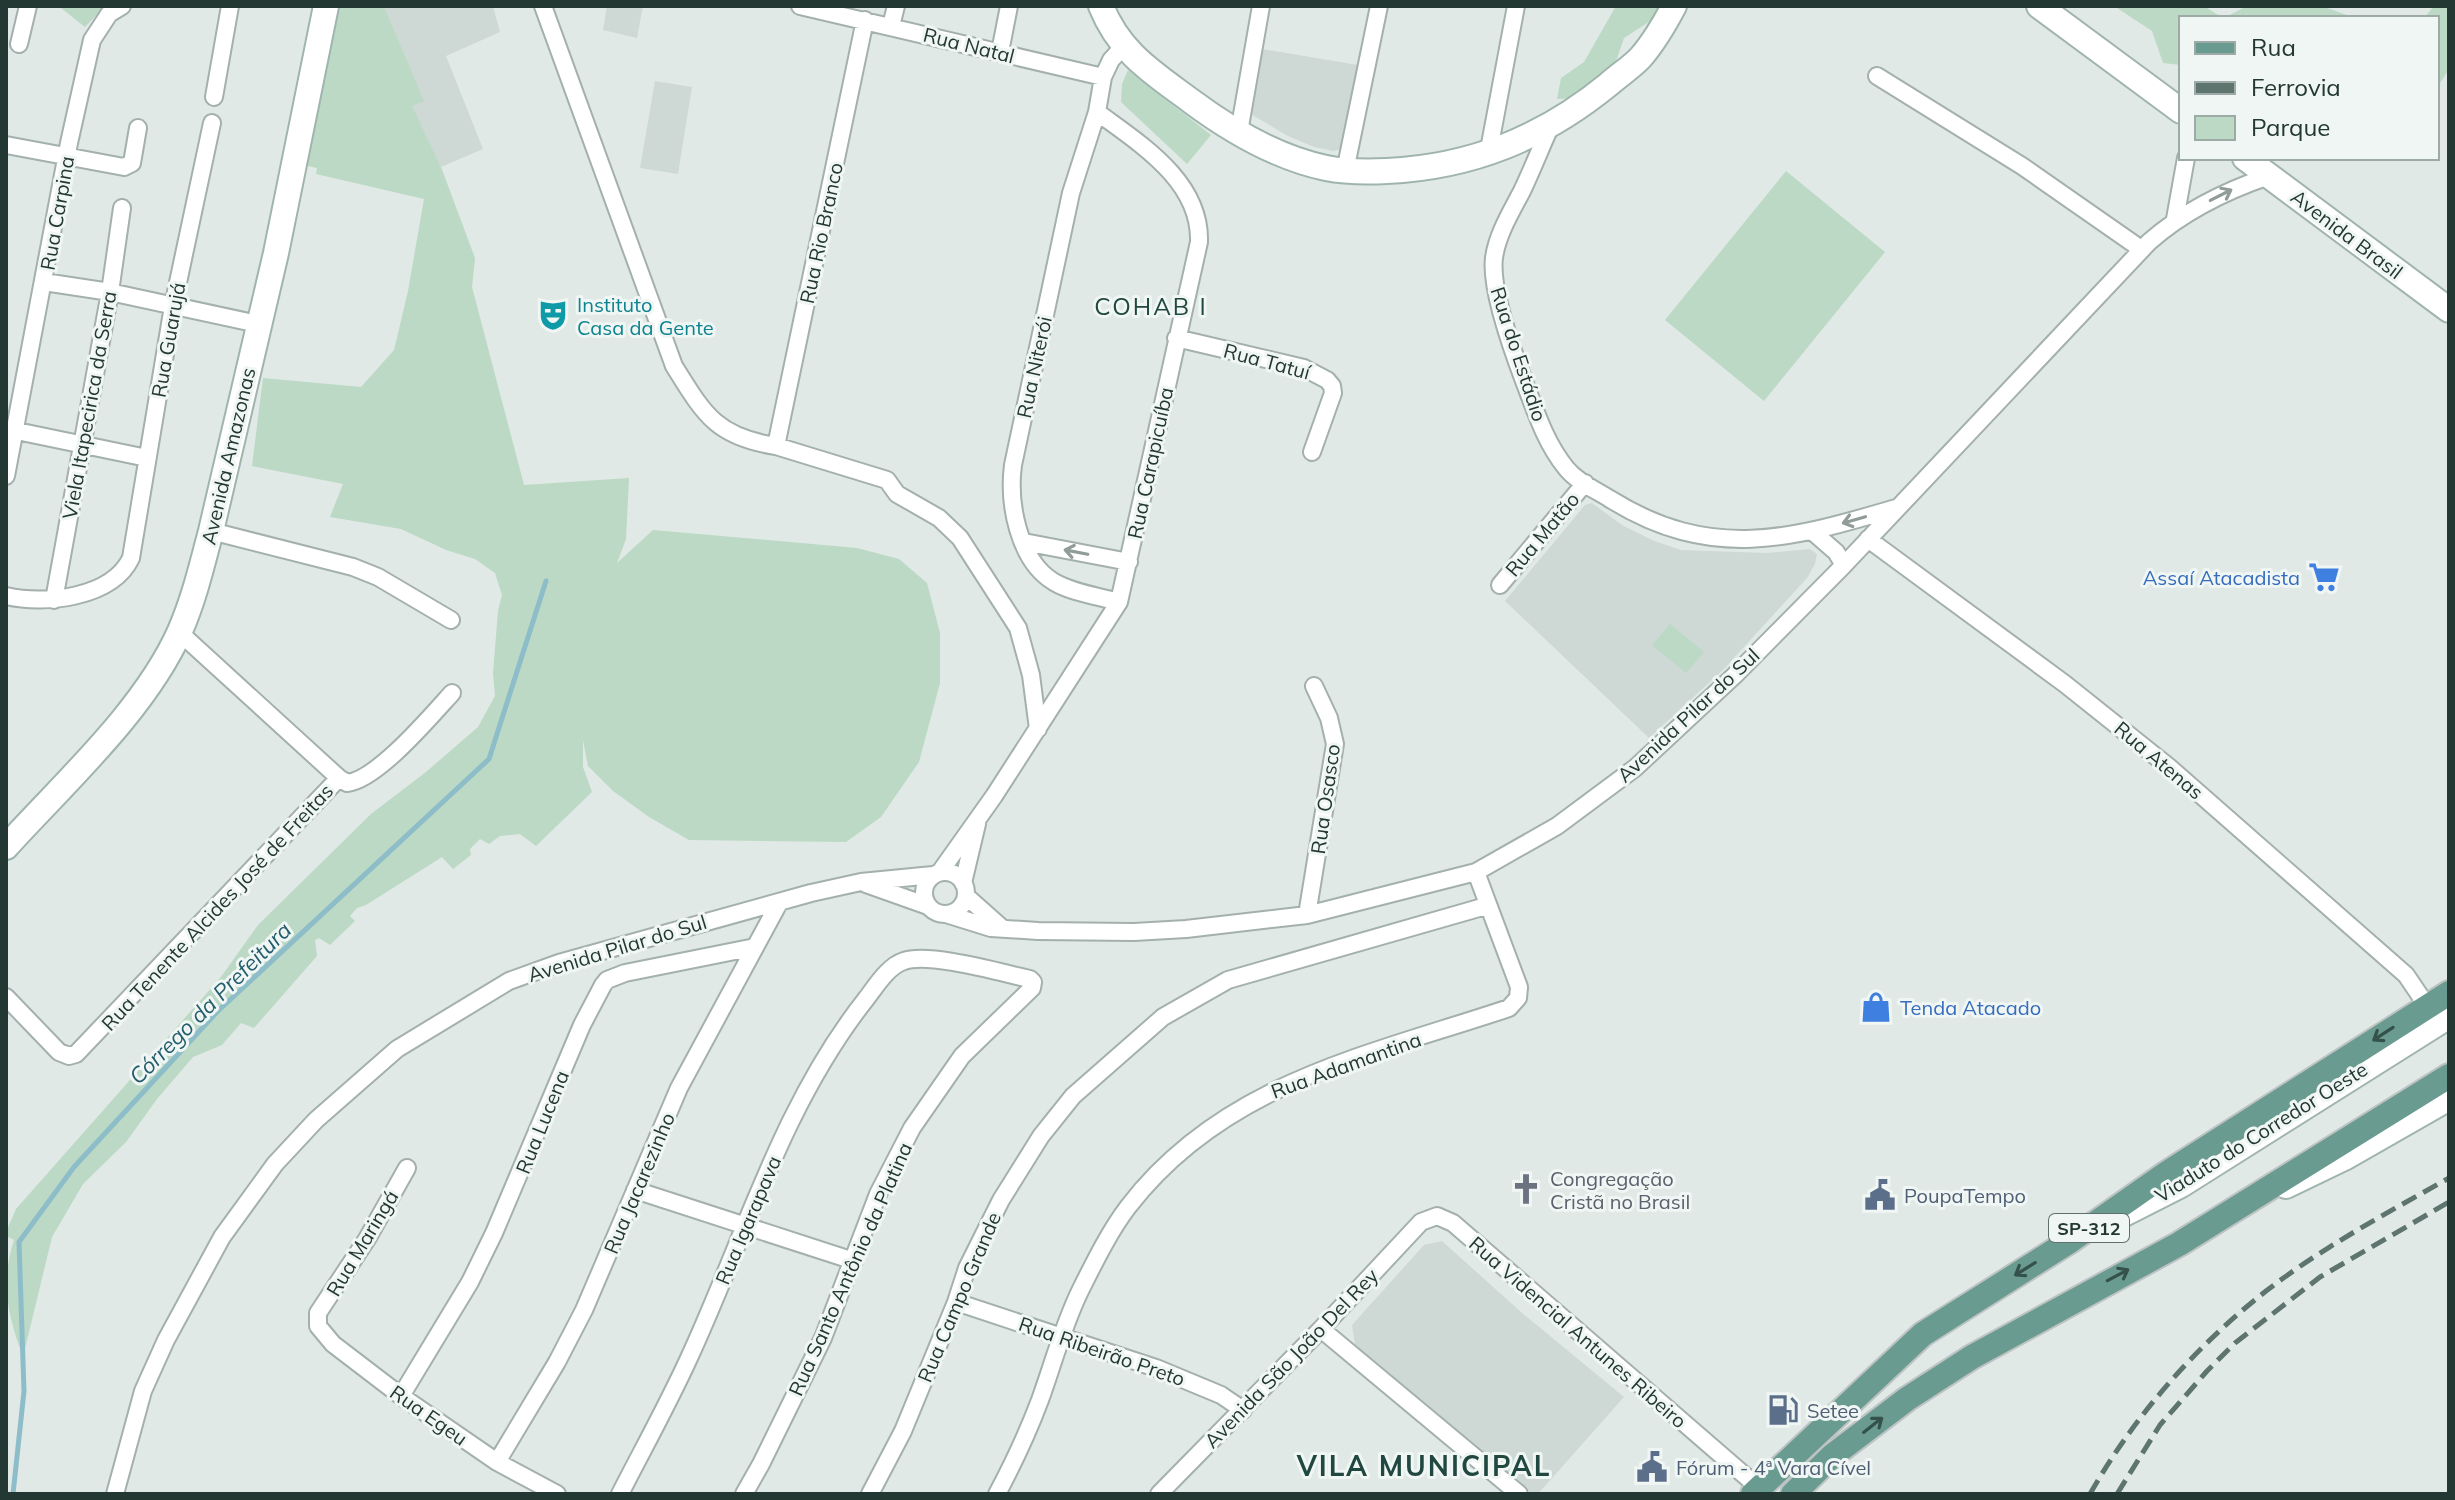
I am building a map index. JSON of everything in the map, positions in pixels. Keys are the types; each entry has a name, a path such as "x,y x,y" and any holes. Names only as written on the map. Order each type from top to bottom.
{"main road":[{"name":"SP-312","path":"1759,1492 1923,1334 2070,1241 2167,1173 2439,1014 2449,993"},
{"name":"SP-312","path":"1793,1494 1832,1456 1894,1408 1972,1357 2179,1244 2449,1076"}],"street":[{"path":"19,44 28,6"},
{"name":"Rua Carpina","path":"6,476 10,430 44,282 92,40 109,14 122,6"},
{"path":"214,97 230,6"},
{"name":"Avenida Amazonas","path":"6,847 133,707 155,677 179,632 199,577 211,531 326,6"},
{"path":"543,6 674,366 703,412 720,427 758,444 776,446 887,480 897,494 939,518 960,538 1018,628 1031,675 1038,729"},
{"name":"Rua Natal","path":"800,6 1103,77"},
{"path":"891,26 896,6"},
{"path":"1000,52 1009,6"},
{"path":"1101,6 1123,47 1140,64 1206,112 1291,158 1345,171 1402,170 1455,164 1488,155 1551,125 1641,58 1674,6"},
{"path":"1239,132 1261,6"},
{"path":"1345,171 1379,6"},
{"path":"1488,155 1516,6"},
{"path":"2039,6 2179,110"},
{"name":"Rua Rio Branco","path":"776,446 865,20"},
{"path":"1103,77 1111,60 1123,47"},
{"path":"1877,76 2022,166 2141,249"},
{"name":"Rua Niterói","path":"1103,77 1097,112 1071,193 1013,465 1012,507 1024,542 1038,567 1057,583 1119,602"},
{"name":"Rua Carapicuíba","path":"937,874 1038,729 1119,602 1199,242 1193,203 1179,183 1152,154 1097,112"},
{"name":"Rua Guarujá","path":"54,600 113,581 120,576 131,558 173,306 212,123"},
{"name":"Rua do Estádio","path":"1551,125 1497,245 1494,273 1496,291 1518,366 1547,440 1568,471 1621,506 1655,522 1697,535 1752,541 1813,532 1896,508"},
{"path":"6,145 68,150 124,167 132,163 138,128"},
{"path":"2175,219 2186,160"},
{"name":"Avenida Brasil","path":"2248,160 2449,310"},
{"name":"Avenida Pilar do Sul","path":"861,882 928,906 933,911 976,924 1004,929 1134,932 1307,915 1476,872 1557,826 1635,768 1735,675 1844,565 2141,249 2175,219 2229,191 2269,176"},
{"name":"Viela Itapecirica da Serra","path":"54,600 110,292 122,208"},
{"path":"44,282 110,292 258,324"},
{"name":"Rua Tatuí","path":"1176,338 1304,368 1327,380 1333,393 1312,452"},
{"path":"10,430 147,458"},
{"name":"Rua Matão","path":"1500,585 1585,483"},
{"path":"211,531 353,567 378,577 451,620"},
{"path":"1813,532 1836,552 1844,565"},
{"name":"Rua Atenas","path":"1868,539 2065,684 2169,767 2406,975 2439,1014"},
{"path":"1024,542 1129,562"},
{"path":"6,596 54,600"},
{"name":"Rua Tenente Alcides José de Freitas","path":"6,997 59,1052 69,1056 76,1054 339,778 179,632"},
{"name":"Rua Osasco","path":"1307,915 1335,744 1329,718 1314,686"},
{"path":"339,778 347,783 368,776 452,693"},
{"name":"Rua Carapicuíba","path":"964,889 978,818"},
{"path":"1476,872 1486,906"},
{"path":"928,906 923,893 928,879 937,874 953,873 964,889 1004,929"},
{"name":"Avenida Pilar do Sul","path":"115,1493 143,1391 166,1340 222,1237 275,1164 316,1120 397,1049 509,981 638,939 861,882 937,874"},
{"path":"946,914 959,908 964,889"},
{"name":"Rua Jacarezinho","path":"497,1462 584,1310 679,1088 779,903"},
{"name":"Rua Adamantina","path":"997,1494 1039,1403 1061,1337 1100,1251 1127,1209 1154,1176 1195,1138 1240,1107 1279,1086 1509,1008 1518,998 1519,987 1486,906"},
{"name":"Rua Campo Grande","path":"870,1494 903,1431 983,1234 1041,1136 1073,1096 1163,1017 1228,980 1486,906"},
{"name":"Rua Lucena","path":"401,1396 470,1282 494,1233 582,1025 603,985 618,975 755,947"},
{"name":"Rua Igarapava","path":"620,1494 689,1360 767,1170 810,1083 855,1012 901,962 931,959 1033,982"},
{"name":"Rua Santo Antônio da Platina","path":"744,1494 823,1338 878,1194 920,1116 962,1056 1032,988 1033,982"},
{"path":"2258,1197 2318,1172 2449,1098"},
{"name":"Rua Maringá","path":"317,1318 407,1168"},
{"path":"635,1190 854,1261"},
{"name":"Rua Videncial Antunes Ribeiro","path":"1421,1222 1437,1216 1453,1223 1759,1492"},
{"name":"Avenida São João Del Rey","path":"1159,1494 1421,1222"},
{"name":"Rua Ribeirão Preto","path":"956,1302 1196,1384 1221,1395 1243,1410"},
{"name":"Rua Egeu","path":"317,1318 318,1326 333,1344 401,1396 497,1462 557,1494"},
{"path":"1321,1329 1519,1494"}],"shaded area":[{"path":"384,6 493,6 500,32 446,56 483,149 441,167 411,105 423,100"},
{"path":"607,6 643,6 637,38 603,30"},
{"path":"1262,49 1358,65 1343,149 1333,151 1314,147 1249,113"},
{"path":"655,81 692,87 678,174 640,168"},
{"path":"1592,503 1622,525 1681,550 1767,553 1810,549 1817,554 1807,578 1723,670 1649,738 1505,601 1585,505"},
{"path":"1442,1241 1521,1312 1624,1397 1538,1494 1532,1494 1355,1345 1352,1325 1424,1245"}],"green space":[{"path":"62,6 105,6 85,27"},
{"path":"334,6 384,6 424,101 412,106 441,167 475,258 472,287 524,485 629,478 626,539 617,563 653,530 857,548 899,559 927,583 940,633 940,683 919,762 881,817 846,842 689,840 613,791 588,766 583,740 583,767 592,792 536,846 520,834 500,836 489,844 480,839 470,849 471,855 453,869 442,857 357,908 350,916 355,921 330,945 319,938 315,940 317,956 254,1028 241,1023 222,1045 193,1057 126,1142 83,1184 52,1237 23,1357 13,1327 7,1285 14,1240 6,1236 6,1232 16,1209 221,977 258,925 371,814 478,727 495,696 493,673 502,595 495,573 475,559 446,550 401,529 330,517 343,484 252,466 263,378 361,387 394,350 408,291 424,199 316,174 317,168 300,164"},
{"path":"1616,6 1664,6 1658,16 1624,38 1614,67 1577,98 1557,99 1561,78 1584,62"},
{"path":"2114,6 2204,6 2220,16 2179,16 2179,65 2163,63 2152,31"},
{"path":"2247,6 2322,6 2350,16 2228,16"},
{"path":"2434,6 2449,6 2449,69 2439,85 2439,16 2426,16"},
{"path":"1128,70 1211,135 1187,164 1121,102 1122,84"},
{"path":"1786,171 1885,252 1764,401 1665,320"},
{"path":"1670,624 1704,652 1686,673 1652,645"}],"waterway":[{"name":"Córrego da Prefeitura","path":"13,1494 24,1391 19,1242 74,1167 218,1011 489,759 546,581"}],"railway":[{"path":"2090,1494 2126,1437 2168,1384 2240,1312 2310,1260 2449,1178"},
{"path":"2117,1494 2160,1425 2235,1343 2320,1277 2449,1202"}],"place":[{"name":"Instituto Casa da Gente","path":"553,315"},
{"name":"Assaí Atacadista","path":"2324,577"},
{"name":"Tenda Atacado","path":"1876,1007"},
{"name":"Congregação Cristã no Brasil","path":"1526,1189"},
{"name":"PoupaTempo","path":"1880,1195"},
{"name":"Setee","path":"1783,1410"},
{"name":"Fórum - 4ª Vara Cível","path":"1652,1467"}],"district":[{"name":"COHAB I","path":"1151,306"},
{"name":"VILA MUNICIPAL","path":"1424,1465"}]}
